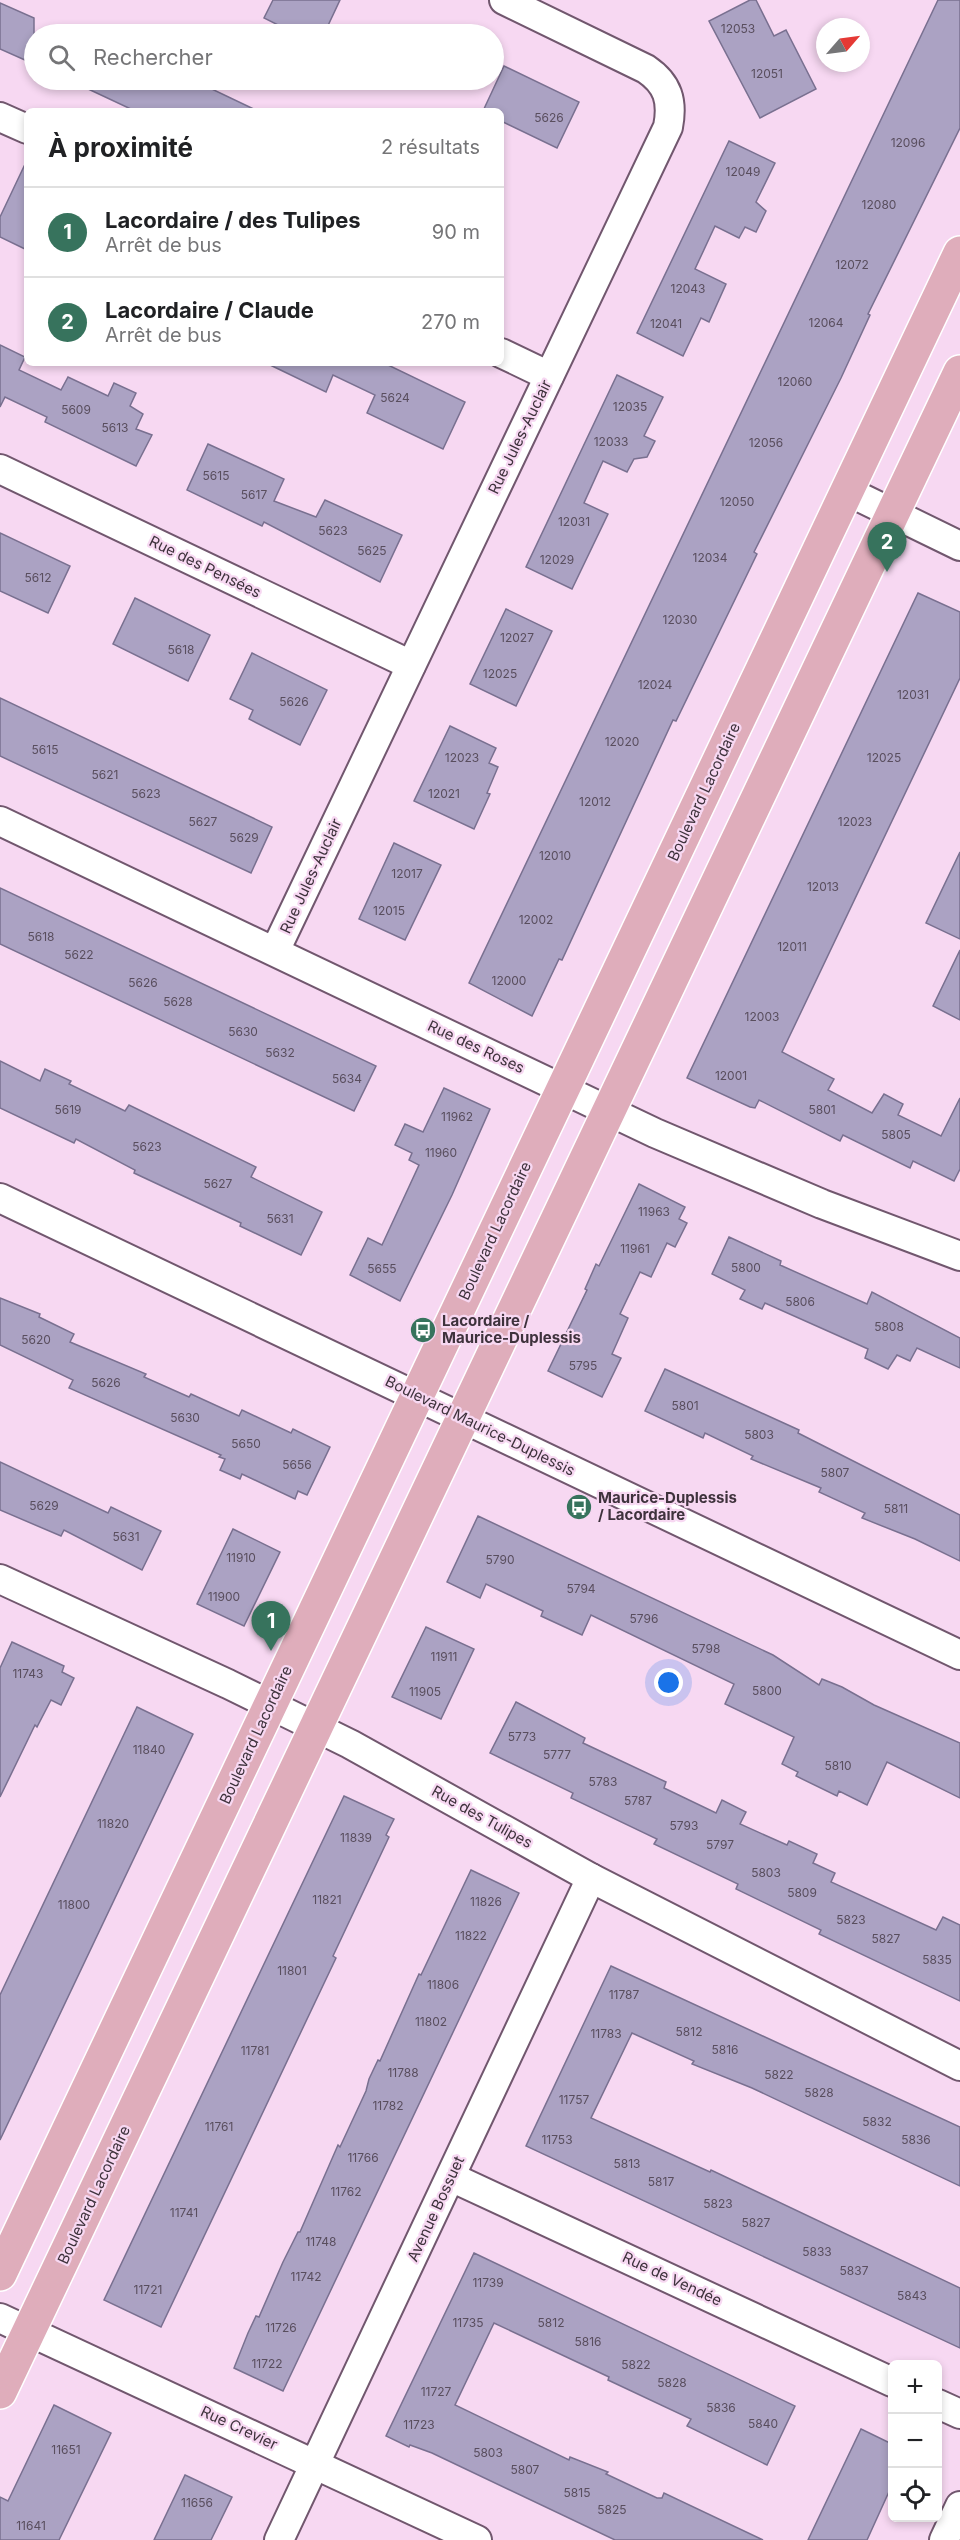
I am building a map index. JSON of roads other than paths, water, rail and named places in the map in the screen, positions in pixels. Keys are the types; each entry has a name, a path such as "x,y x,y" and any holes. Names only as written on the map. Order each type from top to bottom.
{"main road":[{"name":"Boulevard Lacordaire","path":"0,2274 960,253"},
{"name":"Boulevard Lacordaire","path":"0,2392 960,372"}],"street":[{"name":"Rue Jules-Auclair","path":"275,951 668,128 671,111 669,94 659,78 646,69 504,0"},
{"path":"0,117 24,128"},
{"path":"504,354 549,376"},
{"name":"Rue des Pensées","path":"0,469 411,665"},
{"path":"847,491 960,546"},
{"name":"Rue des Roses","path":"0,821 610,1111 822,1204 960,1256"},
{"name":"Boulevard Maurice-Duplessis","path":"0,1198 960,1655"},
{"name":"Rue des Tulipes","path":"0,1580 350,1744 591,1878 960,2066"},
{"name":"Avenue Bossuet","path":"279,2540 591,1878"},
{"name":"Rue de Vendée","path":"451,2177 888,2380"},
{"name":"Rue Crevier","path":"0,2318 477,2540"},
{"path":"942,2406 960,2414"},
{"path":"944,2540 960,2506"}],"place":[{"name":"Lacordaire / Claude","path":"887,572"},
{"name":"Lacordaire / Maurice-Duplessis","path":"423,1330"},
{"name":"Maurice-Duplessis / Lacordaire","path":"579,1507"},
{"name":"Lacordaire / des Tulipes","path":"271,1651"}]}
